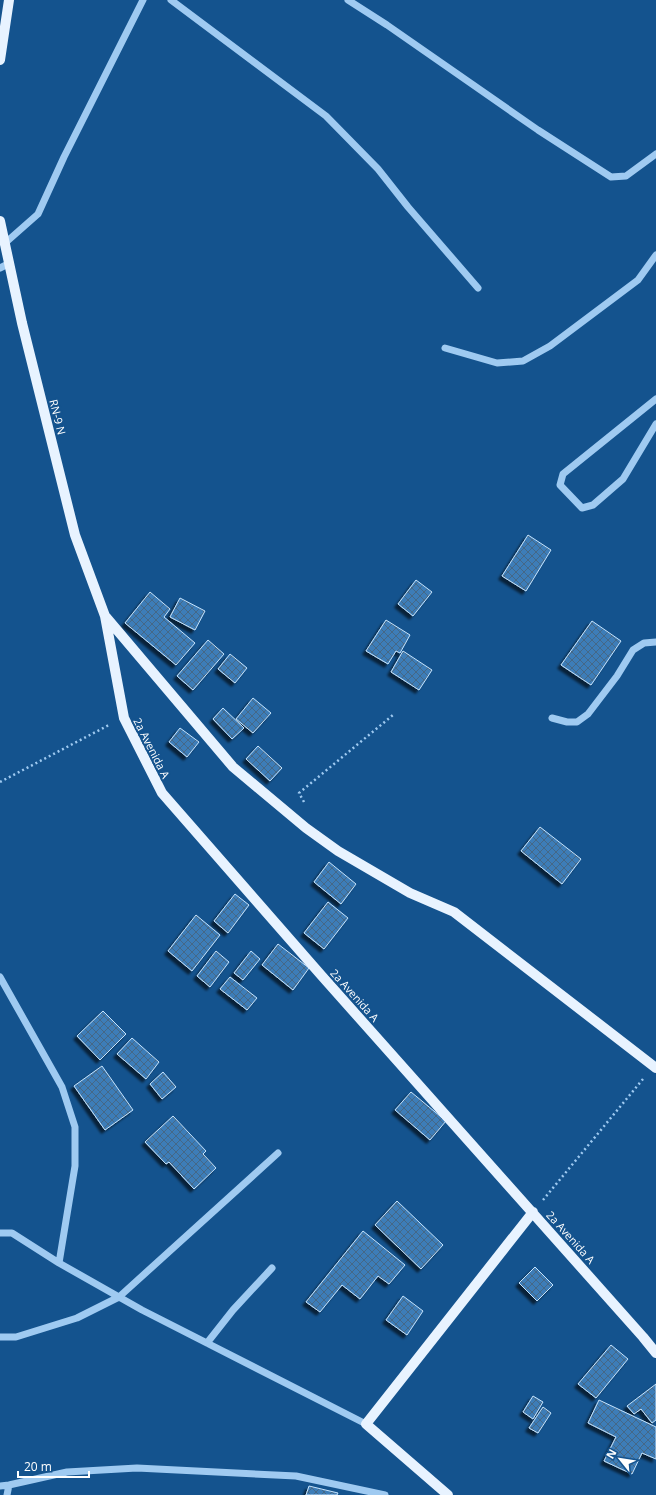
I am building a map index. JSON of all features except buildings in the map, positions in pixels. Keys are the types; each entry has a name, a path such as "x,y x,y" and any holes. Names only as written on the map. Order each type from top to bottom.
{"main road":[{"path":"0,60 9,0"},
{"name":"RN-9 N","path":"0,221 22,323 75,535 105,616"},
{"path":"105,616 233,766 306,828 338,851 410,893 454,912 655,1066"},
{"name":"2a Avenida A","path":"105,616 124,718 162,793 656,1353"},
{"path":"448,1495 366,1424 533,1212"}],"street":[{"path":"4,244 38,214 64,157 142,0"},
{"path":"171,0 326,116 378,169 408,208 478,288"},
{"path":"348,0 387,24 538,130 611,177 626,176 656,154"},
{"path":"445,348 497,363 523,362 550,346 638,280 656,255"},
{"path":"0,268 10,264"},
{"path":"656,399 563,474 560,485 582,508 593,505 623,479 656,424"},
{"path":"552,718 567,722 577,722 588,714 617,676 634,650 644,643 656,642"},
{"path":"0,977 62,1087 75,1127 75,1166 59,1263"},
{"path":"0,1337 16,1337 77,1318 120,1297 278,1153"},
{"path":"0,1233 12,1233 59,1263 120,1297 366,1424"},
{"path":"207,1343 233,1310 272,1268"},
{"path":"0,1486 67,1472 137,1468 296,1476 369,1493 384,1495"},
{"path":"7,1495 9,1485"}],"path":[{"path":"306,828 313,819 299,793 393,715"},
{"path":"0,782 124,718"},
{"path":"533,1212 655,1066"}]}
